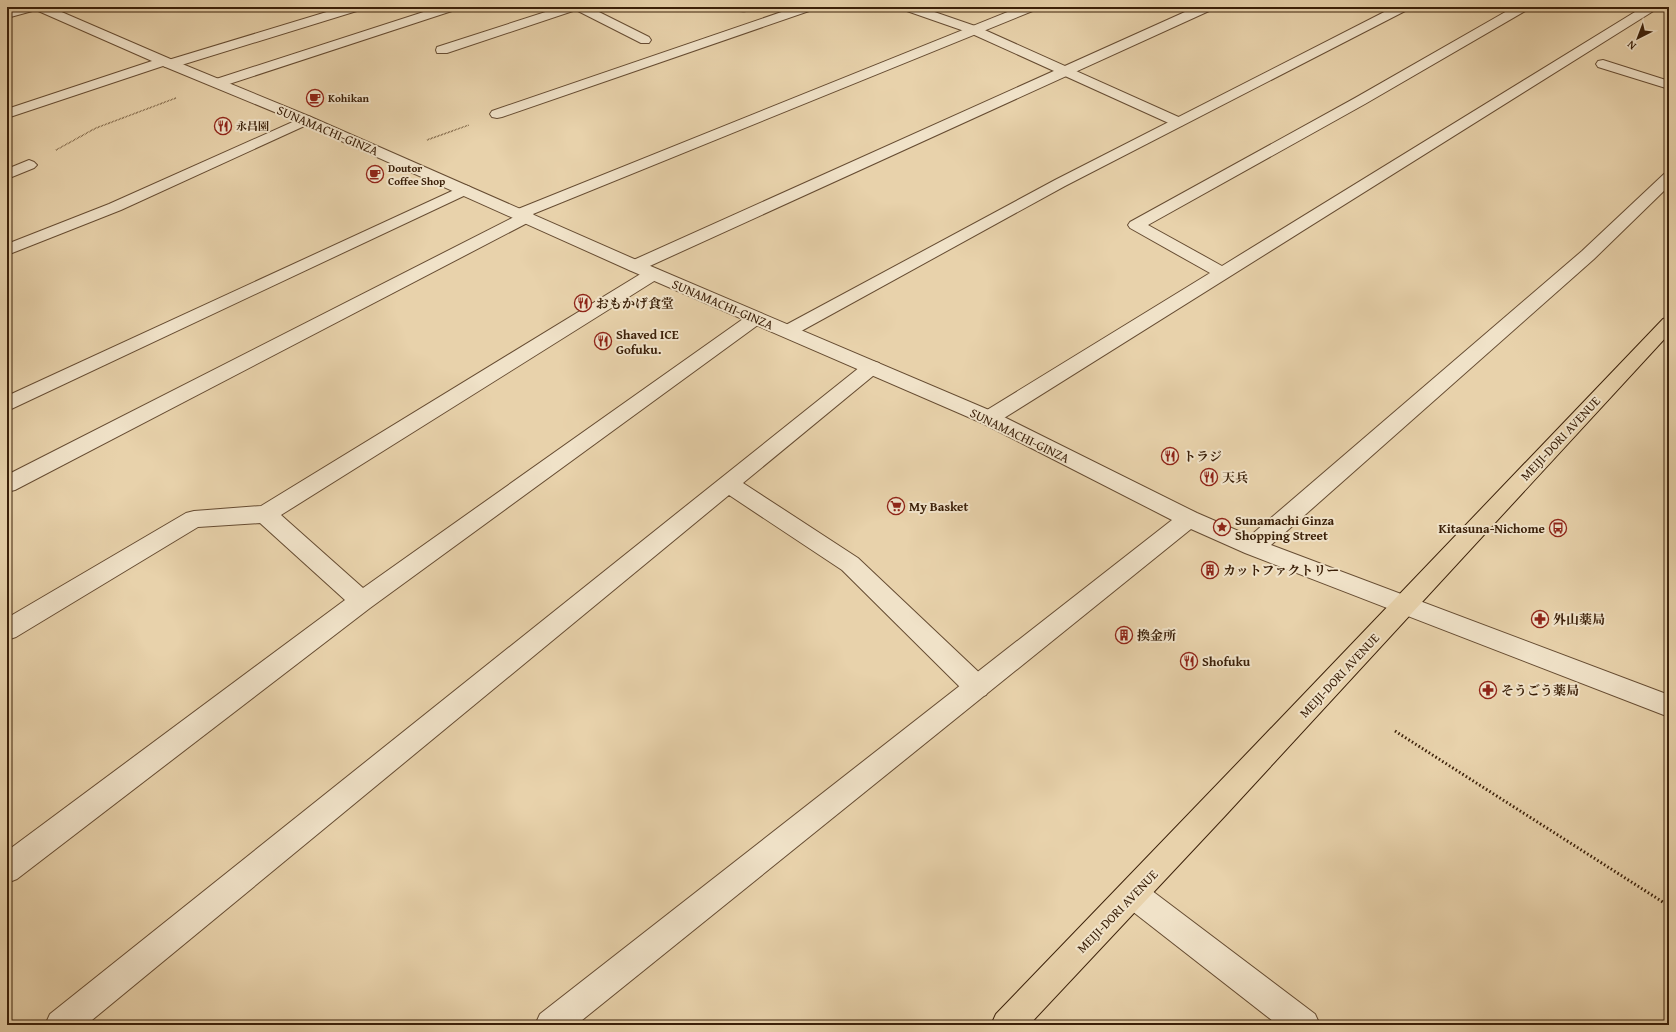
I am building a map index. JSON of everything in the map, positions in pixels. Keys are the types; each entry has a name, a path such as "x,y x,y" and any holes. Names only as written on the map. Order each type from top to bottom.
{"main road":[{"name":"MEIJI-DORI AVENUE","path":"1007,1025 1133,894 1405,605 1575,421 1669,323"}],"street":[{"path":"7,14 32,7"},
{"name":"SUNAMACHI-GINZA","path":"40,7 306,120 653,274 988,418 1189,520 1253,547 1669,706"},
{"path":"7,114 167,62 356,7"},
{"path":"218,83 451,7"},
{"path":"442,50 573,7"},
{"path":"580,7 645,40"},
{"path":"498,114 808,7"},
{"path":"908,7 974,30 1178,122"},
{"path":"7,484 523,216 1031,7"},
{"path":"635,266 1205,8 1202,7"},
{"path":"788,331 1060,183 1403,7"},
{"path":"1222,273 1136,224 1360,101 1523,7"},
{"path":"988,418 1651,7"},
{"path":"1603,64 1669,85"},
{"path":"7,250 115,207 306,120"},
{"path":"7,174 29,165"},
{"path":"1253,547 1588,255 1669,177"},
{"path":"7,404 465,190"},
{"path":"7,630 194,519 265,514 653,274"},
{"path":"7,869 362,601 756,318"},
{"path":"61,1025 872,367"},
{"path":"729,484 850,564 977,687"},
{"path":"265,514 362,601"},
{"path":"551,1025 1189,520"},
{"path":"1133,894 1304,1025"}],"path":[{"path":"29,165 96,128 218,83"},
{"path":"386,155 498,114"},
{"path":"1395,731 1669,906"}],"place":[{"name":"Kohikan","path":"315,98"},
{"name":"永昌園","path":"223,126"},
{"name":"Doutor Coffee Shop","path":"375,174"},
{"name":"おもかげ食堂","path":"583,303"},
{"name":"Shaved ICE Gofuku.","path":"603,341"},
{"name":"トラジ","path":"1170,456"},
{"name":"天兵","path":"1209,477"},
{"name":"My Basket","path":"896,506"},
{"name":"Sunamachi Ginza Shopping Street","path":"1222,527"},
{"name":"Kitasuna-Nichome","path":"1558,528"},
{"name":"カットファクトリー","path":"1210,570"},
{"name":"外山薬局","path":"1540,619"},
{"name":"換金所","path":"1124,635"},
{"name":"Shofuku","path":"1189,661"},
{"name":"そうごう薬局","path":"1488,690"}]}
